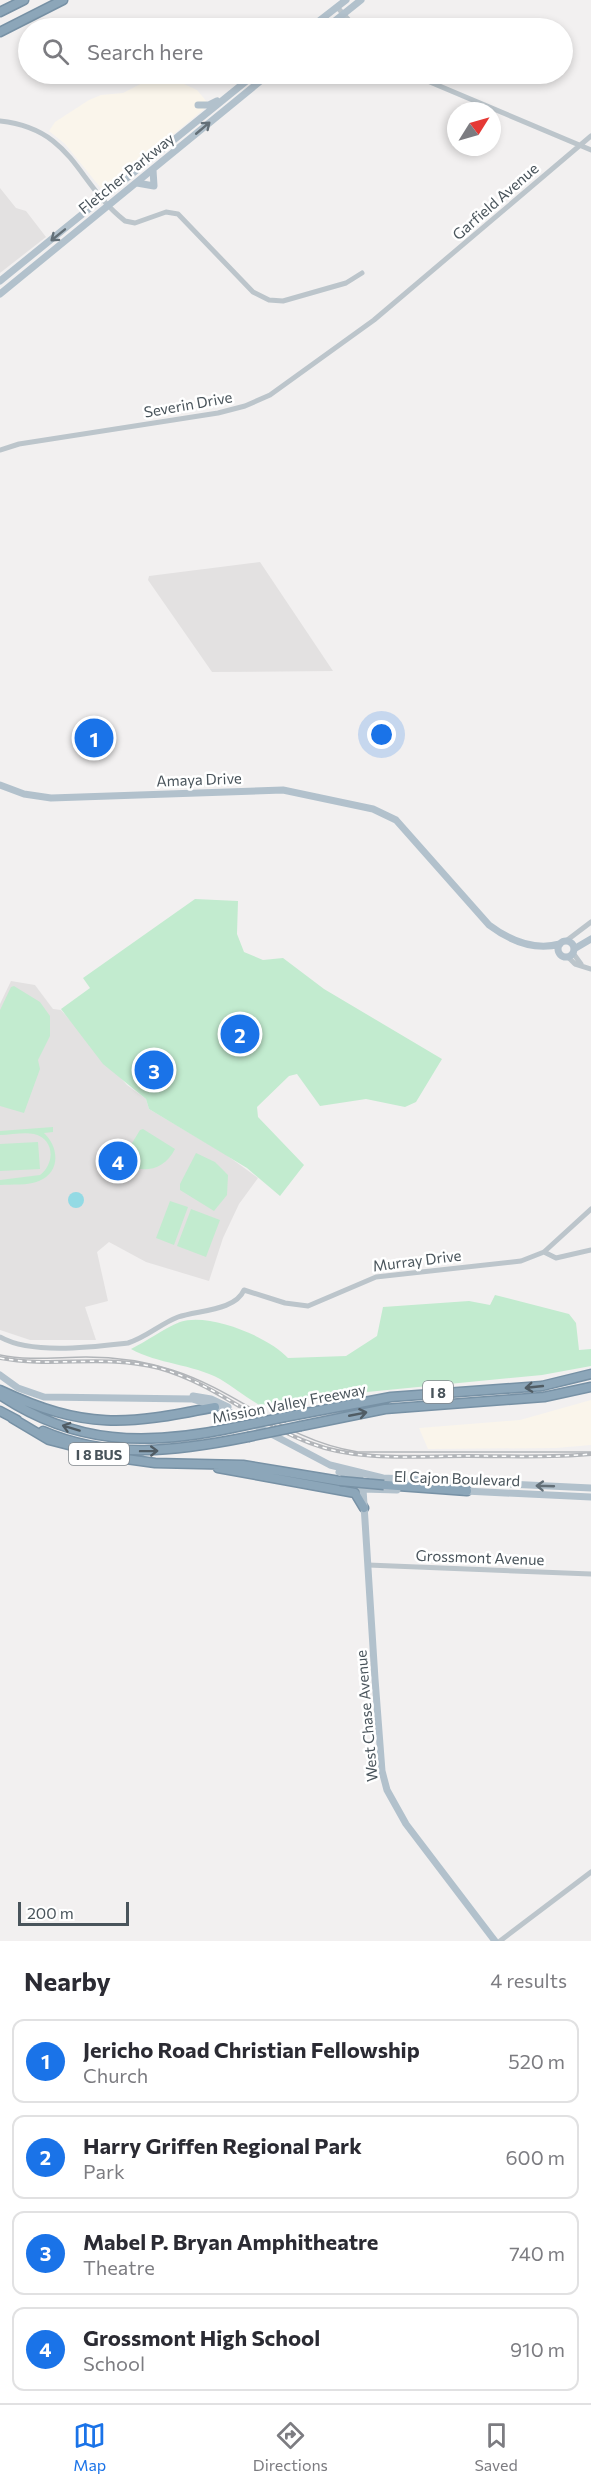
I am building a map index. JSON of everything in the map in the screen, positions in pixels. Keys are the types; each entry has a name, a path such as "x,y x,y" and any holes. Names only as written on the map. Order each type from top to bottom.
{"highway":[{"path":"0,12 24,0"},
{"path":"28,18 63,0"},
{"path":"0,32 18,23"},
{"name":"Mission Valley Freeway","path":"0,1395 55,1423 102,1437 164,1440 391,1397 542,1386 591,1374"},
{"name":"Mission Valley Freeway","path":"0,1411 74,1443 118,1450 185,1449 385,1409 544,1397 591,1387"},
{"name":"I 8 BUS","path":"0,1390 45,1410 105,1421 160,1418 215,1407"},
{"name":"I 8 BUS","path":"12,1418 50,1440 74,1448 140,1461 259,1467 337,1484 383,1481 467,1491"},
{"path":"337,1484 363,1489"},
{"path":"337,1484 355,1493 364,1508"}],"main road":[{"path":"323,18 346,0"},
{"path":"340,18 361,0"},
{"name":"Fletcher Parkway","path":"0,281 242,84"},
{"name":"Fletcher Parkway","path":"0,294 257,84"},
{"path":"198,105 209,105 227,96"},
{"path":"136,183 154,186 153,170"},
{"name":"Amaya Drive","path":"0,785 24,794 51,798 283,790 373,809 396,820 489,925 504,936 520,942 540,945"},
{"path":"540,945 559,953 589,940"},
{"path":"540,945 569,947"},
{"name":"El Cajon Boulevard","path":"0,1375 18,1388 44,1397 180,1398 195,1396 225,1404 236,1415"},
{"name":"El Cajon Boulevard","path":"180,1398 236,1415 330,1465 383,1481 591,1488"},
{"name":"El Cajon Boulevard","path":"330,1465 334,1470 352,1477 363,1489 591,1497"},
{"path":"353,1471 362,1481 363,1489"},
{"path":"363,1489 368,1482 383,1481"},
{"name":"West Chase Avenue","path":"363,1489 382,1771 387,1790 406,1824 497,1941"}],"street":[{"path":"337,7 347,18"},
{"path":"431,84 591,150"},
{"path":"0,121 27,126 47,135 63,149 123,220 130,223 166,212 178,214 243,282 266,299 283,301 346,283 362,273"},
{"name":"Garfield Avenue","path":"416,285 591,136"},
{"name":"Severin Drive","path":"0,450 19,444 218,413 255,403 287,384 374,320 416,285"},
{"path":"591,922 579,932 569,947 575,964 591,969"},
{"path":"579,932 589,940"},
{"name":"Murray Drive","path":"0,1336 30,1347 128,1343 141,1339 176,1318 236,1301 244,1290 285,1303 309,1306 376,1277 521,1261 543,1252 591,1209"},
{"path":"543,1252 556,1258 591,1250"},
{"name":"Grossmont Avenue","path":"368,1565 591,1574"},
{"path":"497,1941 591,1872"}],"shaded area":[{"path":"140,84 184,84 197,90 207,102 204,109 104,192 65,144 49,131 55,122 89,100 101,95 123,93"},
{"path":"0,188 16,208 26,211 46,237 0,273"},
{"path":"260,562 333,671 212,672 148,580 149,576"},
{"path":"11,981 35,985 53,1009 61,1010 127,1085 146,1099 149,1109 225,1154 258,1178 239,1204 223,1238 209,1281 146,1262 109,1242 97,1252 108,1301 85,1307 96,1340 30,1340 0,1330 0,1004"},
{"path":"591,1400 591,1445 556,1448 428,1449 419,1428 520,1420"}],"green space":[{"path":"195,899 238,901 237,934 244,952 263,960 283,958 324,989 442,1059 416,1102 405,1107 366,1099 320,1106 297,1074 289,1076 257,1107 258,1117 304,1165 280,1196 247,1168 149,1109 146,1099 103,1064 61,1009 90,988 83,978"},
{"path":"14,986 40,1002 50,1016 50,1036 38,1060 40,1069 24,1113 0,1106 0,1010 11,987"},
{"path":"53,1127 53,1132 44,1133 55,1152 51,1172 35,1183 0,1185 0,1180 40,1175 48,1165 50,1152 46,1141 34,1134 0,1135 0,1131"},
{"path":"143,1129 175,1149 170,1157 158,1167 150,1169 135,1168 120,1163 140,1130"},
{"path":"38,1142 40,1169 0,1171 0,1144"},
{"path":"196,1153 215,1162 228,1175 227,1195 214,1211 180,1190 180,1184"},
{"path":"170,1201 188,1207 174,1245 156,1238"},
{"path":"191,1209 220,1220 206,1257 177,1246"},
{"path":"495,1295 569,1314 576,1323 579,1350 591,1349 591,1366 542,1375 259,1405 209,1374 152,1358 131,1349 180,1322 206,1320 238,1328 267,1342 288,1358 346,1356 377,1336 383,1307 469,1301 490,1305"}],"water":[{"path":"76,1192 84,1200 76,1208 68,1200"}],"tram line":[{"path":"0,1355 32,1358 108,1358 161,1367 197,1379 220,1390 284,1427 307,1437 331,1446 358,1452 591,1452"}],"railway":[{"path":"0,1358 39,1362 118,1362 159,1368 218,1393 290,1435 329,1449 348,1453 408,1457 591,1454"}],"place":[{"name":"Jericho Road Christian Fellowship","path":"94,738"},
{"name":"Harry Griffen Regional Park","path":"240,1034"},
{"name":"Mabel P. Bryan Amphitheatre","path":"154,1070"},
{"name":"Grossmont High School","path":"118,1161"}]}
